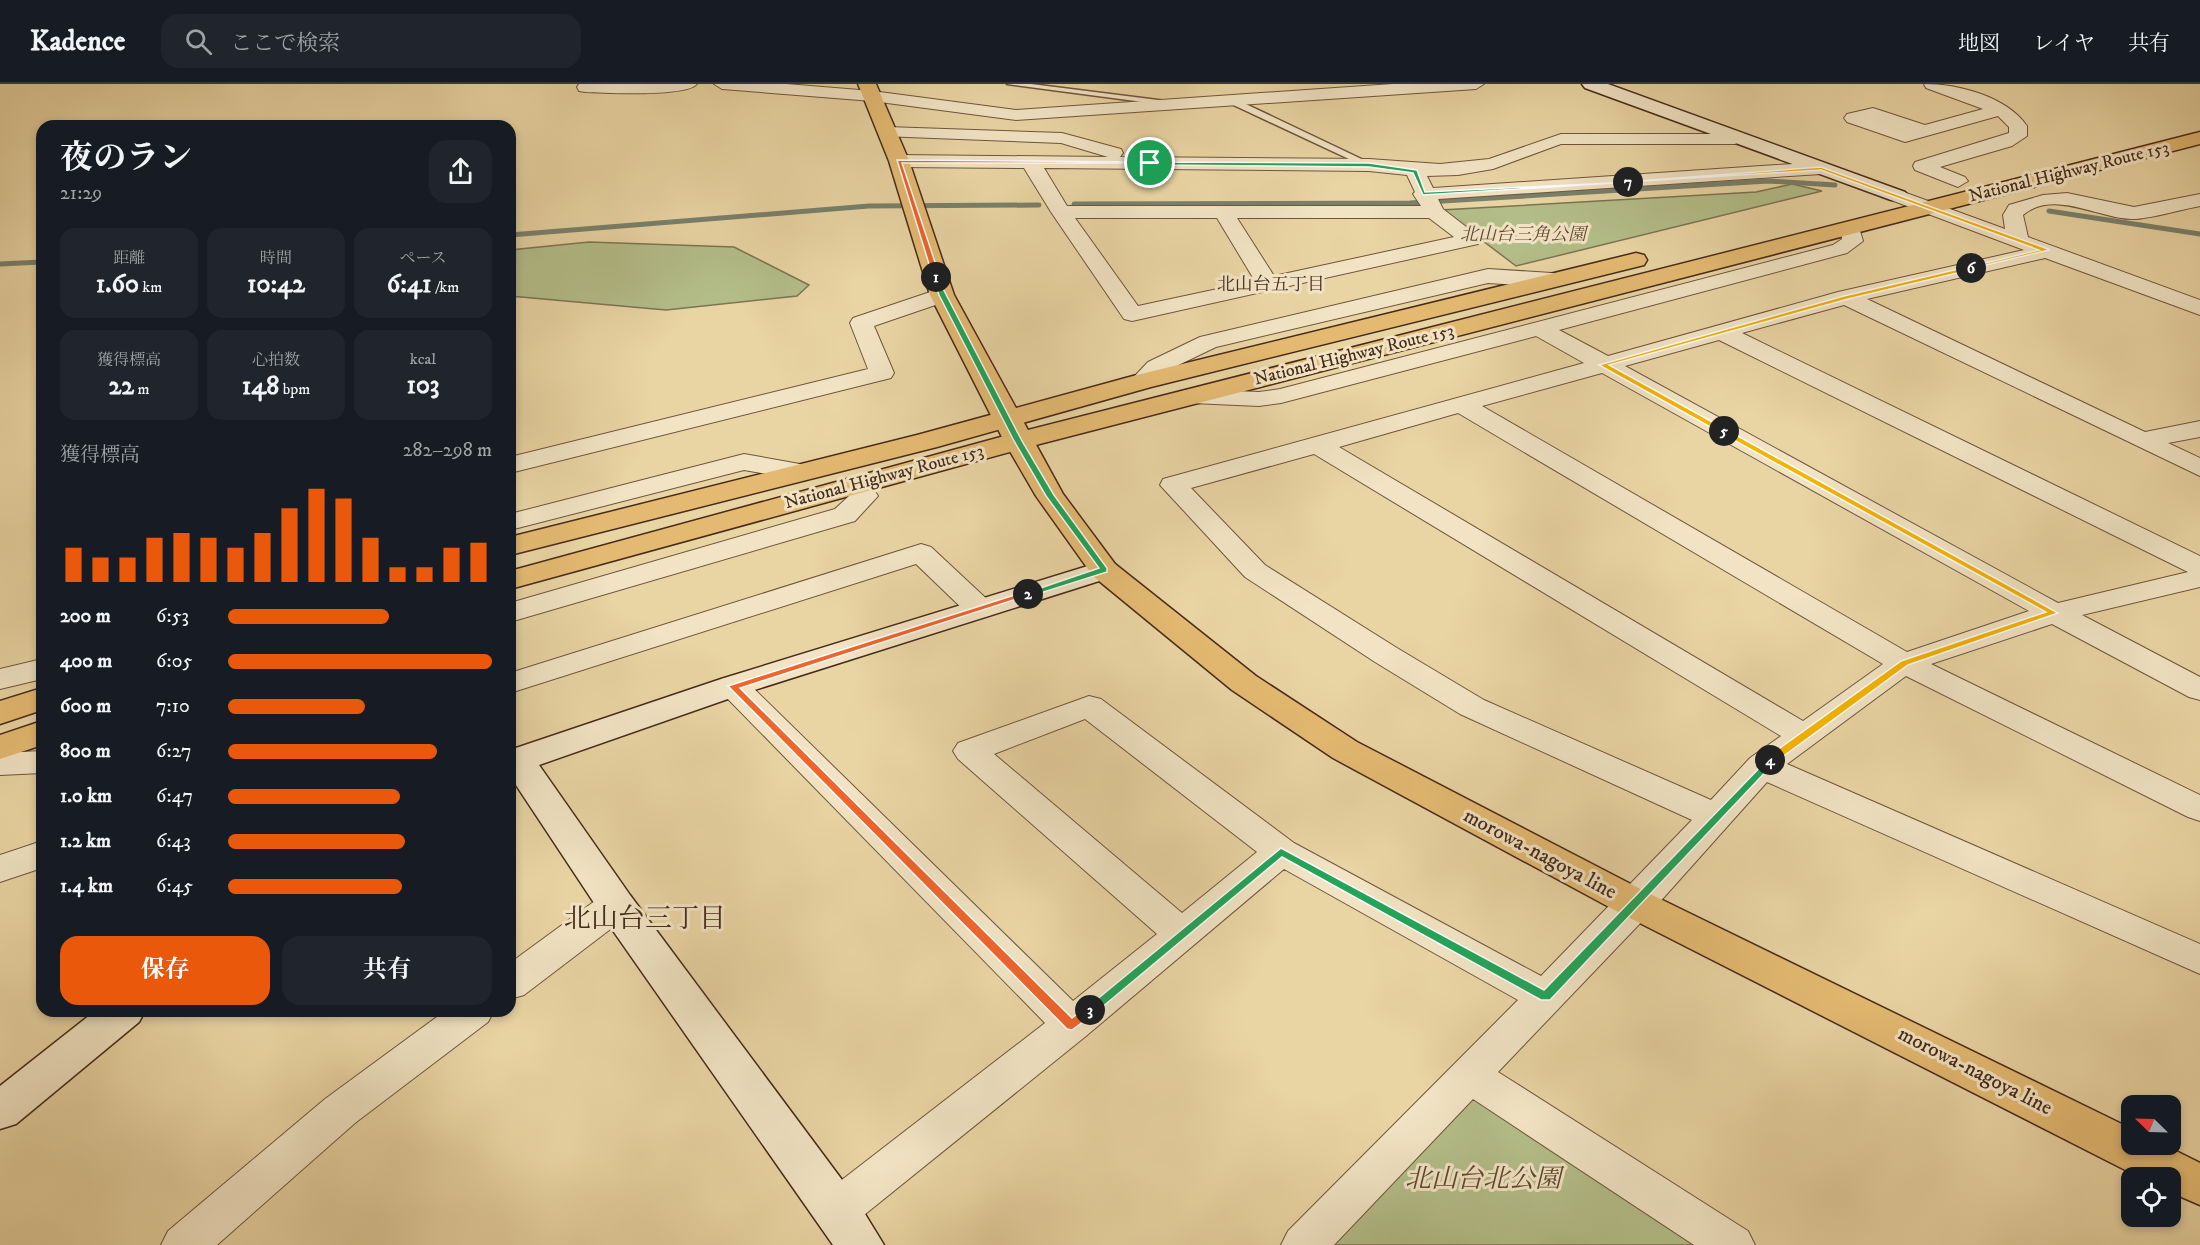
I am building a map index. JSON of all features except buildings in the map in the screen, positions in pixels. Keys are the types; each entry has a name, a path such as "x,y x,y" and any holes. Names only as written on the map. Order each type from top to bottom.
{"main road":[{"name":"morowa-nagoya line","path":"870,90 899,161 942,295 1050,496 1104,570 1244,683 1345,750 1636,904 2200,1185"},
{"name":"National Highway Route 153","path":"516,578 857,484 1013,430 1142,381 2200,120"},
{"name":"National Highway Route 153","path":"516,544 802,472 1192,396 2200,138"},
{"path":"0,713 36,701"},
{"path":"0,748 36,734"}],"street":[{"path":"585,87 637,88 689,84"},
{"path":"722,84 870,90 1016,115 1230,100 1296,90 1476,84"},
{"path":"1195,84 1230,100"},
{"path":"1591,84 2200,308"},
{"path":"1932,84 2001,109 2018,126 2019,131 2014,139 1922,166 1958,181"},
{"path":"1926,132 2001,109"},
{"path":"887,132 1062,138 1150,163"},
{"path":"899,161 1031,164 1369,165 1415,171 1466,168 1509,158 1531,147 1587,136 1651,140 1735,138"},
{"path":"1031,164 1061,212 1132,314 1471,240"},
{"path":"1061,212 1223,212 1428,203 1481,192 1821,168"},
{"path":"1415,171 1428,203 1520,278"},
{"path":"2018,240 2013,215 2016,209 2043,201 2067,199 2134,213 2200,200"},
{"path":"1223,212 1268,284"},
{"path":"1192,396 1259,399 1281,396 1840,249 1853,241 1851,228"},
{"path":"1715,816 1473,707 1386,655 1256,571 1173,485 1316,444 1463,406 1846,297 2046,250"},
{"path":"1142,381 1156,367 1208,342 1488,276 1552,280"},
{"path":"516,464 882,373 861,323 942,295"},
{"path":"1846,297 2200,468"},
{"path":"1539,328 2054,613 2200,690"},
{"path":"1723,333 2200,567"},
{"path":"1463,406 1904,663 2200,809"},
{"path":"2142,440 2200,429"},
{"path":"1316,444 1804,736"},
{"path":"516,520 744,462 802,472"},
{"path":"516,612 845,515 864,496 857,484"},
{"path":"516,681 921,554 980,609"},
{"path":"516,757 1104,570"},
{"path":"1304,1245 1636,904 1762,766 1904,663 2054,613 2200,578"},
{"path":"0,679 36,670"},
{"path":"733,686 1072,1025"},
{"path":"1182,934 970,751 1089,706 1281,852 1546,997"},
{"path":"0,764 36,762"},
{"path":"516,764 848,1227 1072,1025 1281,852"},
{"path":"1762,766 2200,960"},
{"path":"0,869 36,856"},
{"path":"516,980 616,905"},
{"path":"0,1112 117,1017"},
{"path":"184,1245 340,1111 466,1017"},
{"path":"1469,1075 1732,1245"}],"lane":[{"path":"1011,84 1166,103"},
{"path":"1230,100 1369,165"}],"green space":[{"name":"北山台三角公園","path":"1792,184 1822,191 1516,266 1442,210 1756,192"},
{"path":"589,242 734,247 809,285 797,296 666,310 516,297 516,249"},
{"name":"北山台北公園","path":"1471,1095 1712,1245 1331,1245"}],"waterway":[{"path":"1074,204 1410,203 1768,181 1835,185"},
{"path":"516,235 869,206 1039,205"},
{"path":"2049,211 2200,234"},
{"path":"0,264 36,262"}],"district":[{"name":"北山台五丁目","path":"1271,285"},
{"name":"北山台三丁目","path":"645,919"}],"route":[{"path":"899,161 1031,164 1150,163 1369,165 1415,171 1423,194 1807,171 1821,168 2046,250 1846,297 1603,365 2054,613 1904,663 1762,766 1636,904 1546,997 1281,852 1072,1025 733,686 1104,570 1050,496 1018,441 942,295 899,161"}]}
